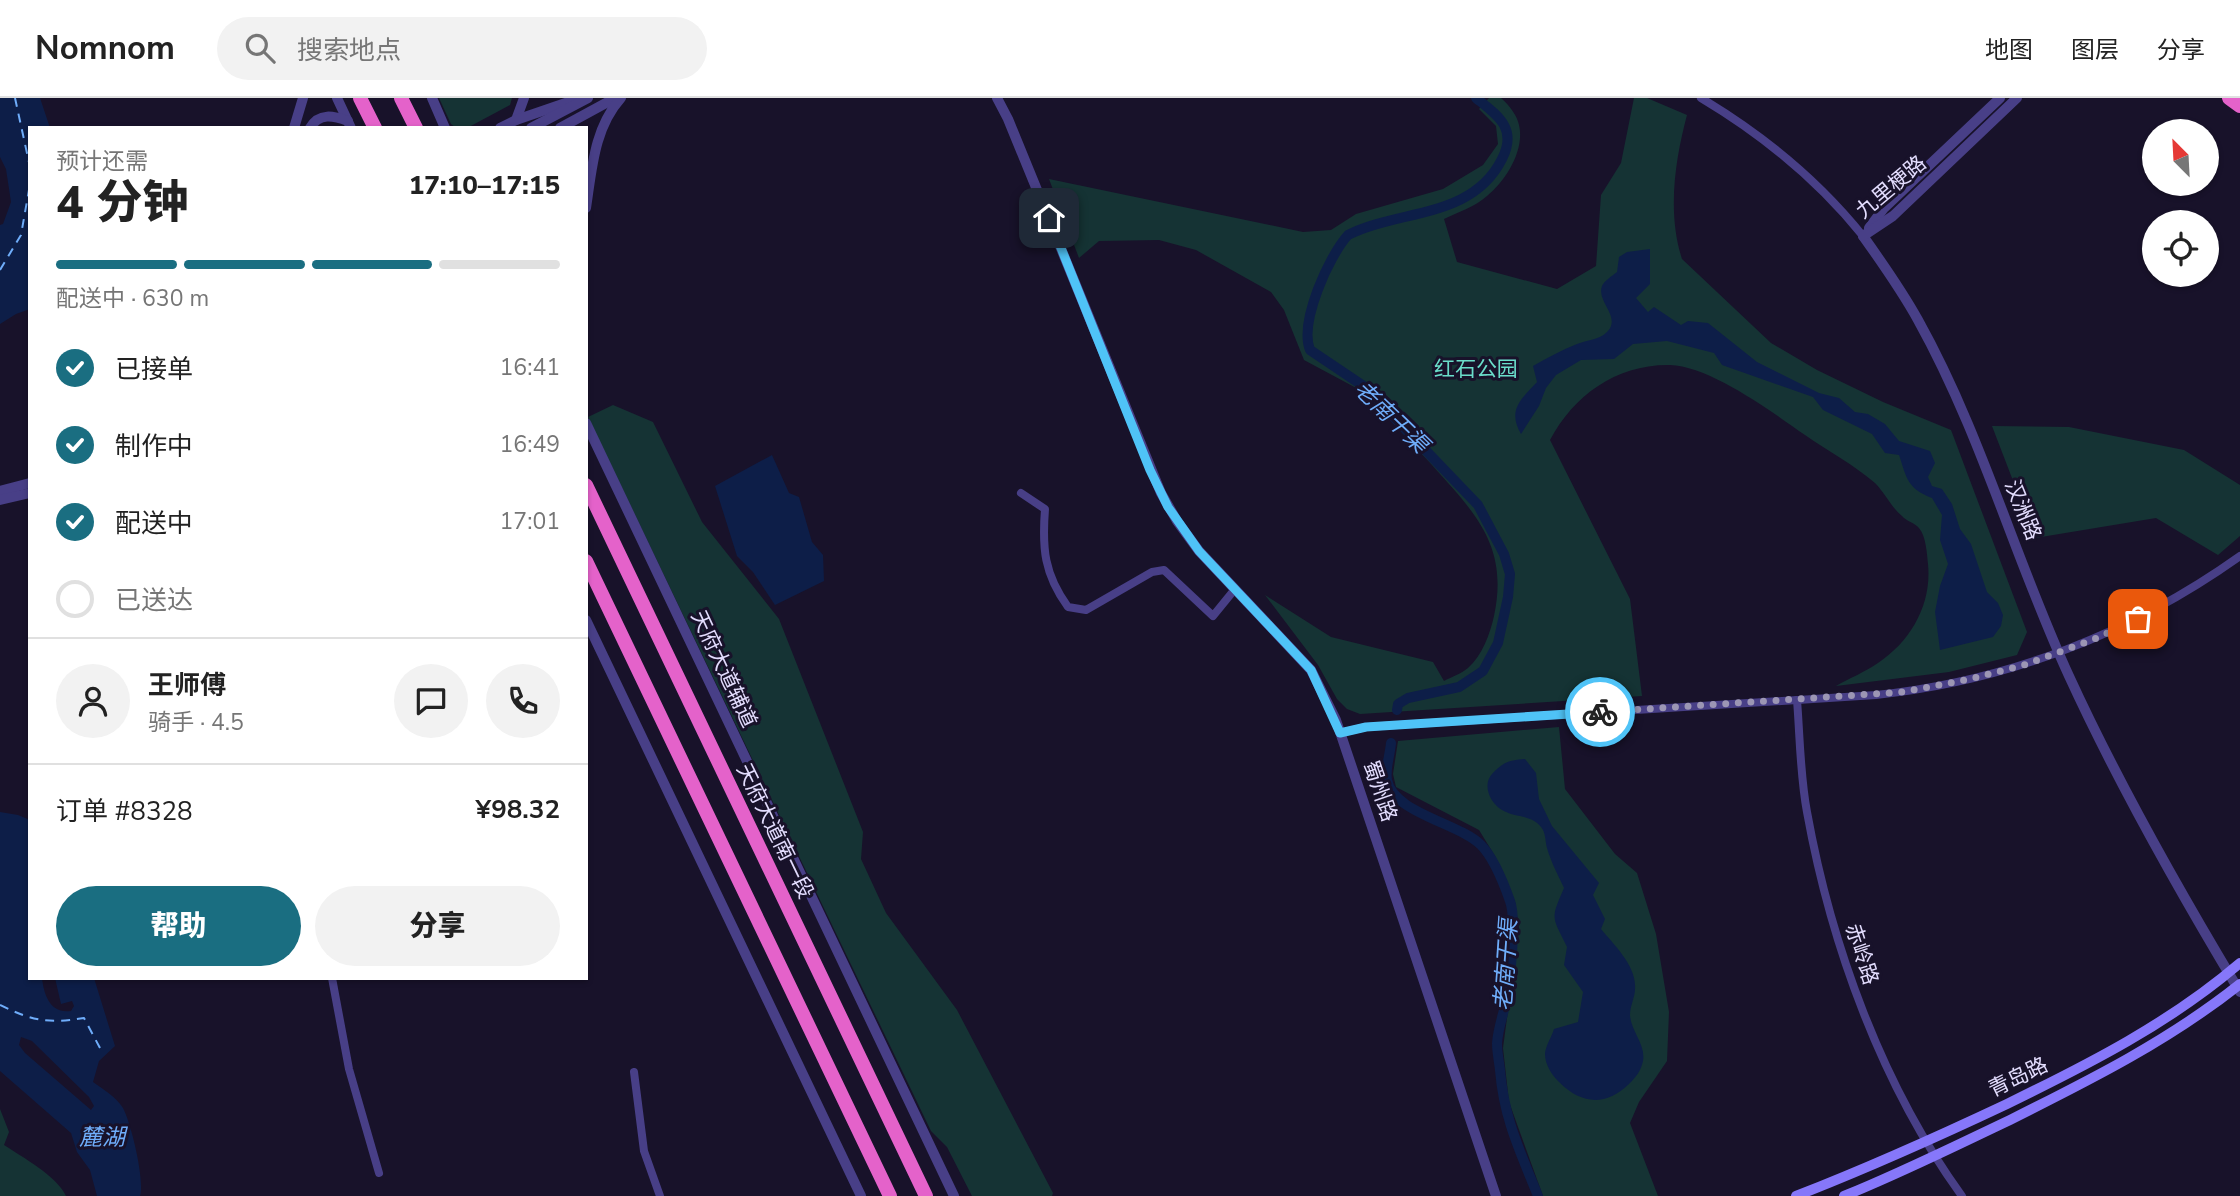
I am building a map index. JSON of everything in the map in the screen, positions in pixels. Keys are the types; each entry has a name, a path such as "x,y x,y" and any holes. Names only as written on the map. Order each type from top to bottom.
{"highway":[{"path":"360,98 374,126"},
{"path":"401,98 415,126"},
{"path":"2229,98 2240,106"},
{"name":"天府大道南一段","path":"588,489 926,1196"},
{"path":"588,565 890,1196"}],"main road":[{"name":"青岛路","path":"1796,1196 1926,1142 2045,1086 2128,1042 2193,1000 2240,963"},
{"name":"青岛路","path":"1844,1196 1900,1174 2138,1054 2239,987"}],"street":[{"path":"295,126 303,98"},
{"path":"337,98 350,125"},
{"path":"432,98 445,126"},
{"path":"516,120 524,98"},
{"path":"504,126 580,98"},
{"path":"535,126 588,98"},
{"path":"565,126 615,98"},
{"path":"588,197 601,129 621,98"},
{"name":"蜀州路","path":"997,98 1008,119 1161,493 1188,537 1311,670 1340,733 1496,1196"},
{"name":"汉洲路","path":"1701,98 1779,150 1830,199 1863,236 1906,299 1955,395 2059,653 2163,861 2239,987"},
{"name":"九里梗路","path":"1863,236 1884,208 2000,98"},
{"name":"九里梗路","path":"1863,236 1893,216 2017,98"},
{"path":"311,126 320,117 333,116 350,125"},
{"path":"569,126 578,119"},
{"name":"天府大道辅道","path":"588,427 954,1196"},
{"path":"0,491 28,484"},
{"path":"0,500 28,493"},
{"path":"1021,493 1045,509 1042,542 1054,588 1068,607 1086,610 1152,572 1164,570 1213,617 1235,589"},
{"path":"1340,733 1366,727 1876,695 1933,687 2024,665 2059,653 2138,619 2208,579 2240,556"},
{"path":"588,624 861,1196"},
{"name":"赤岭路","path":"1797,700 1806,809 1839,944 1861,1007 1884,1060 1934,1156 1962,1196"},
{"path":"332,980 349,1069 379,1173"},
{"path":"634,1072 644,1151 660,1196"}],"green space":[{"path":"439,98 512,98 510,105 471,126 451,124"},
{"name":"红石公园","path":"1489,98 1501,98 1512,110 1519,125 1519,145 1507,174 1494,190 1477,203 1444,219 1457,262 1557,289 1596,266 1601,195 1621,163 1634,98 1647,98 1687,115 1674,187 1677,241 1682,259 1771,343 1817,370 1883,402 1951,430 2027,632 2017,655 1949,672 1836,686 1890,654 1917,620 1927,593 1928,579 1927,550 1921,531 1898,512 1867,476 1740,392 1686,367 1651,366 1615,376 1599,385 1571,409 1550,440 1630,599 1642,696 1360,714 1347,709 1337,699 1318,665 1265,595 1331,637 1433,662 1444,681 1473,663 1485,644 1494,616 1497,570 1485,532 1462,499 1369,397 1304,360 1284,310 1271,292 1196,250 1159,240 1099,241 1079,258 1049,179 1303,232 1331,230 1356,214 1443,189 1483,165 1498,144 1496,126 1479,109"},
{"path":"613,405 653,422 702,522 779,619 863,832 861,859 886,913 957,1010 1053,1193 1052,1196 972,1196 947,1147 931,1131 588,417"},
{"path":"1992,426 2069,427 2184,450 2240,485 2240,536 2218,555 2156,518 2035,538"},
{"path":"1559,727 1565,789 1615,854 1637,873 1656,934 1669,1012 1667,1061 1639,1102 1630,1123 1658,1196 1543,1196 1509,1102 1503,1048 1519,928 1515,902 1495,856 1479,830 1396,787 1393,774 1398,741"},
{"path":"0,1109 9,1132 4,1145 47,1174 66,1196 0,1196"}],"water":[{"path":"0,98 40,98 49,126 28,126 28,310 0,324 0,225 3,224 11,202 6,169 0,157"},
{"path":"1650,249 1650,284 1636,298 1648,312 1654,307 1681,325 1688,321 1708,323 1757,362 1819,393 1839,398 1855,412 1868,414 1885,424 1899,441 1930,451 1935,463 1928,477 1932,486 1942,489 1952,504 1960,529 1971,544 1987,592 1998,603 2003,615 2001,626 1993,637 1940,650 1935,612 1948,564 1940,540 1942,515 1932,498 1909,482 1899,455 1885,453 1872,434 1823,410 1813,397 1722,365 1714,353 1667,341 1633,344 1614,359 1581,360 1556,375 1521,434 1515,418 1516,411 1521,400 1537,382 1533,366 1607,332 1612,321 1602,298 1602,286 1617,272 1619,257 1627,252"},
{"path":"772,455 789,493 799,497 812,542 823,555 824,581 775,605 753,572 737,556 715,486"},
{"path":"1525,759 1536,773 1539,799 1552,826 1599,883 1593,895 1605,919 1601,929 1624,956 1635,980 1630,1015 1642,1049 1642,1065 1629,1084 1603,1099 1585,1099 1568,1090 1549,1070 1545,1058 1554,1029 1578,1022 1583,992 1564,965 1567,947 1558,929 1555,913 1564,888 1550,858 1543,829 1532,820 1502,810 1494,803 1489,793 1489,778 1496,770 1507,762"},
{"name":"麓湖","path":"0,812 28,819 28,980 42,980 49,1002 58,1010 71,1011 74,1006 72,1001 61,1004 55,980 95,980 115,1046 99,1061 93,1082 117,1100 126,1115 139,1165 140,1196 97,1196 90,1170 77,1152 71,1133 0,1071","holes":["21,1037 32,1041 89,1097 94,1106 91,1110 25,1053 19,1045"]}],"waterway":[{"name":"老南干渠","path":"1397,710 1398,704 1408,698 1459,687 1483,671 1498,643 1510,574 1504,554 1478,505 1365,387 1310,350 1309,323 1325,273 1348,235 1454,203 1473,193 1489,178 1502,159 1508,139 1503,123 1476,98"},
{"name":"老南干渠","path":"1391,743 1387,780 1392,791 1414,809 1458,830 1481,845 1502,879 1510,901 1513,922 1511,966 1497,1050 1509,1120 1538,1196"}],"ferry route":[{"path":"15,98 28,158"},
{"path":"0,270 21,235 28,195"},
{"path":"0,1005 41,1020 84,1018 100,1048"}],"way so far":[{"path":"1600,712 1903,692 2024,665 2092,640 2138,619"}],"route":[{"path":"1049,218 1150,470 1168,507 1211,565 1303,659 1336,720 1340,733 1366,727 1600,712"}]}
